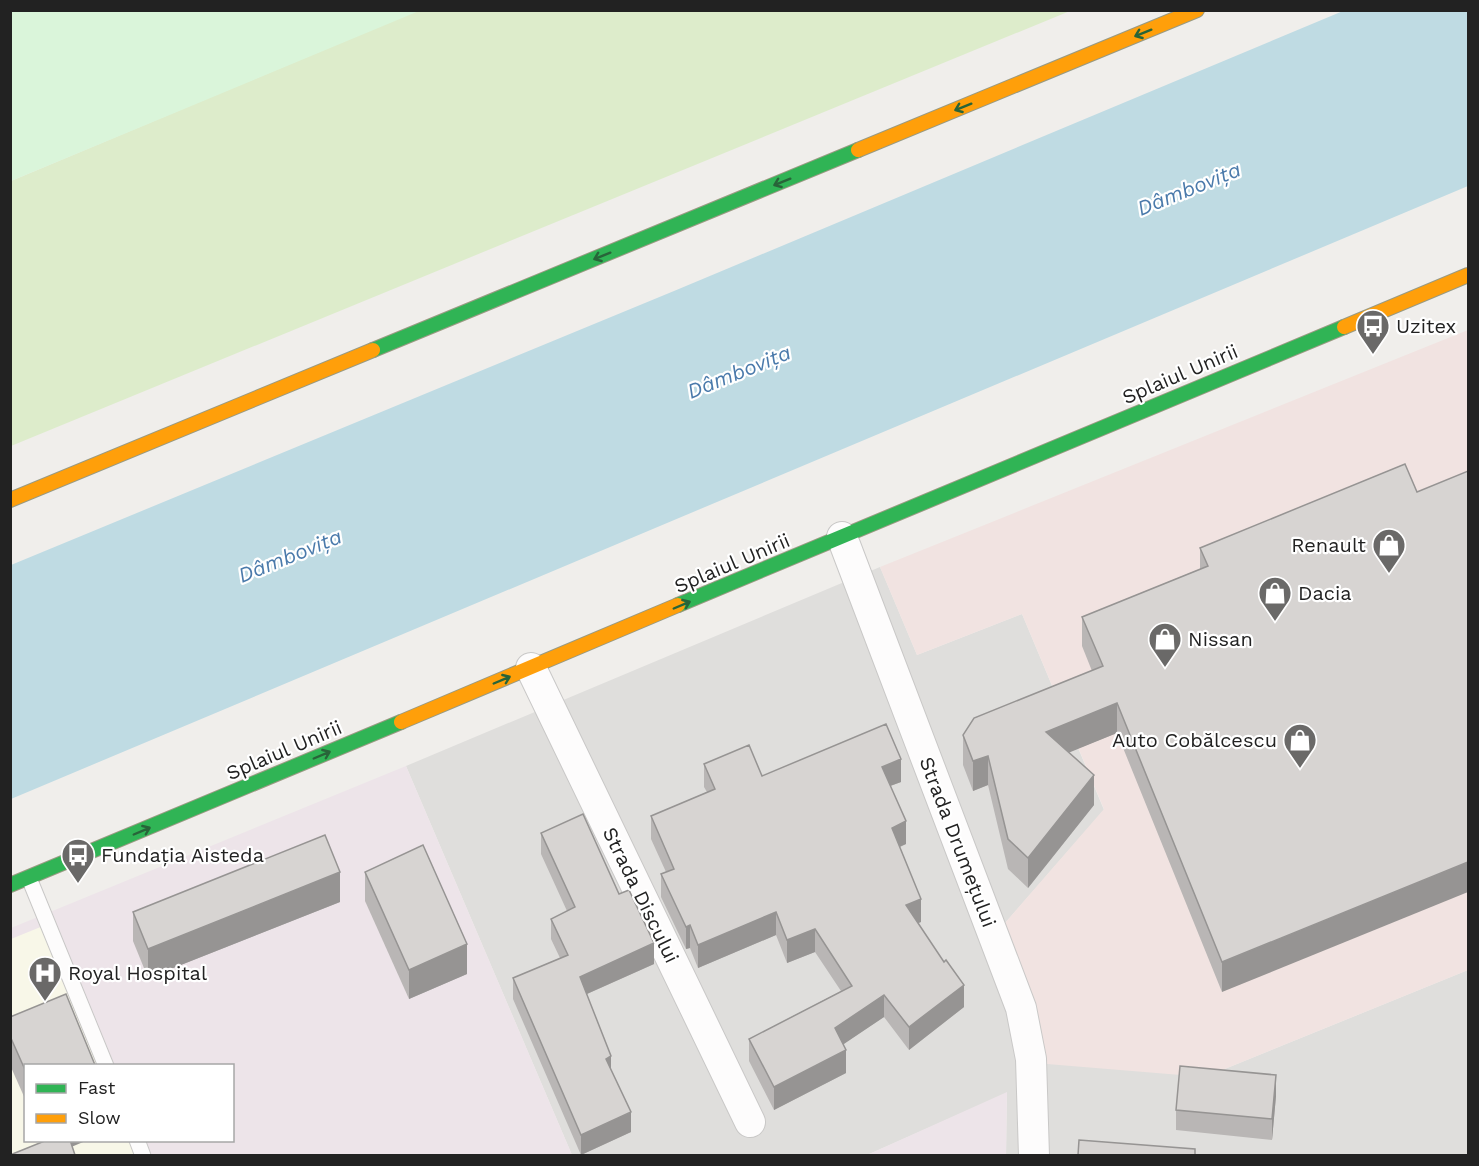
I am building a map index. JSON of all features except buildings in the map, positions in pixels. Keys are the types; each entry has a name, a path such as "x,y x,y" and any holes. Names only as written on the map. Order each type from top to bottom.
{"main road":[{"path":"10,500 1197,10"},
{"name":"Splaiul Unirii","path":"10,885 1468,275"}],"street":[{"name":"Strada Drumețului","path":"842,537 1021,1008 1032,1059 1034,1155"},
{"name":"Strada Discului","path":"531,668 750,1122"}],"lane":[{"path":"29,878 106,1064"}],"shaded area":[{"path":"1468,330 1468,970 1205,1077 1047,1064 1005,923 1104,809 1022,614 917,655 880,567"},
{"path":"880,567 917,655 1022,614 1104,810 1005,923 1205,1077 1468,970 1468,1155 1006,1155 1007,1093 867,1155 572,1155 406,766"},
{"path":"406,766 572,1155 11,1156 11,928"},
{"name":"Royal Hospital","path":"48,924 106,1064 24,1064 24,1142 136,1142 143,1155 11,1156 11,939"},
{"path":"1007,1092 1006,1155 867,1155"}],"green space":[{"path":"11,10 419,10 419,11 11,181"},
{"path":"419,10 1070,11 11,446 11,181"}],"water":[{"name":"Dâmbovița","path":"1343,11 1468,11 1468,186 11,799 11,565"}],"traffic: fast":[{"path":"373,350 858,150"},
{"path":"678,605 1344,327"},
{"path":"10,885 401,722"}],"traffic: slow":[{"path":"858,150 1197,10"},
{"path":"1344,327 1468,275"},
{"path":"10,500 373,350"},
{"path":"401,722 678,605"}],"place":[{"name":"Uzitex","path":"1373,355"},
{"name":"Renault","path":"1389,574"},
{"name":"Dacia","path":"1275,622"},
{"name":"Nissan","path":"1165,668"},
{"name":"Auto Cobălcescu","path":"1300,769"},
{"name":"Fundația Aisteda","path":"78,884"},
{"name":"Royal Hospital","path":"45,1002"}]}
